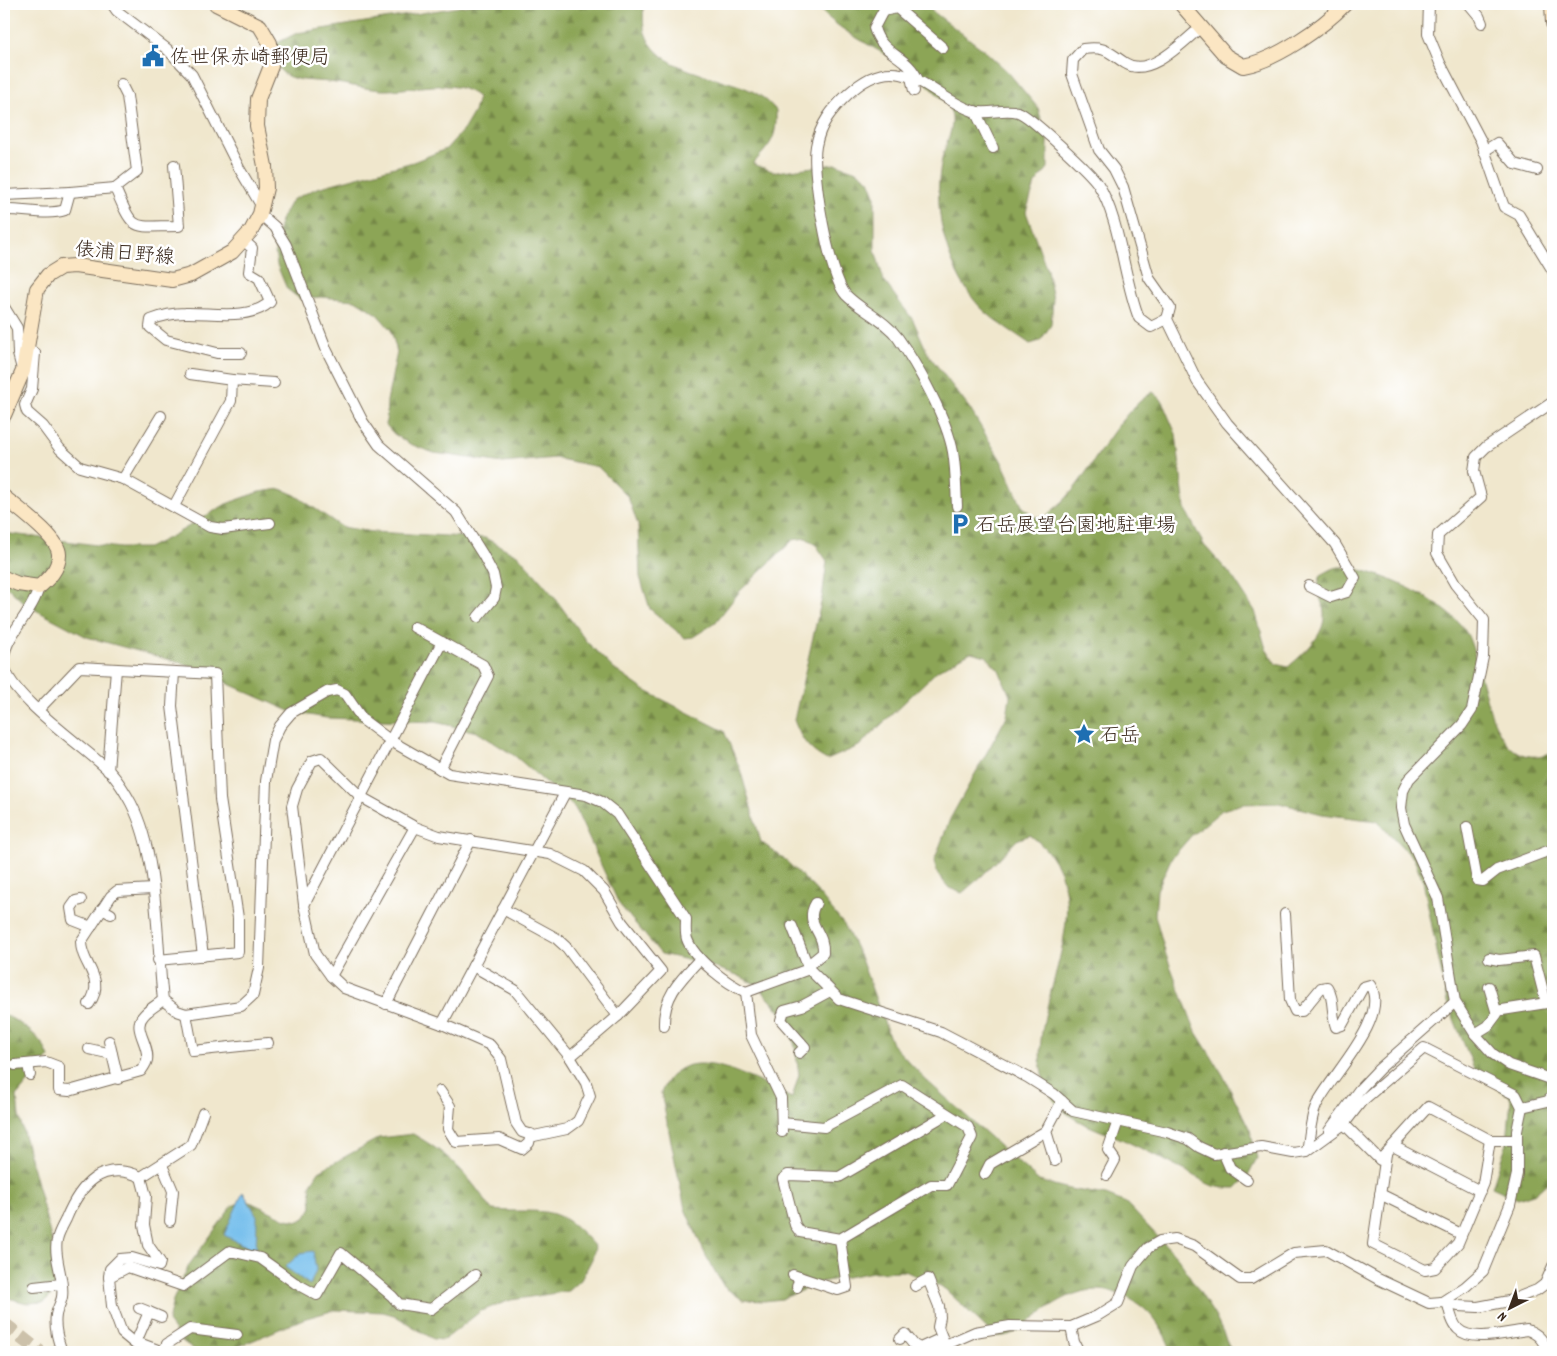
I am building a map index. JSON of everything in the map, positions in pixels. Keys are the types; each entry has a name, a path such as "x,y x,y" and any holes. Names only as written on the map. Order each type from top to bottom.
{"main road":[{"name":"俵浦日野線","path":"4,415 23,371 37,289 48,275 61,267 74,266 172,280 191,275 232,252 251,231 261,211 266,188 265,166 257,117 258,99 270,66 270,43 260,26 216,4"},
{"path":"1183,5 1226,56 1243,66 1253,64 1279,53 1328,20 1346,4"},
{"path":"1552,4 1553,23"},
{"path":"4,497 56,543 60,554 56,567 39,587 18,584 4,578"}],"street":[{"path":"112,4 117,11 167,49 192,75 261,211 275,227 286,245 327,351 363,422 379,445 456,512 483,555 493,574 496,588 494,598 478,617"},
{"path":"1429,4 1428,34 1440,63 1481,141 1504,207 1519,216 1553,270"},
{"path":"1469,4 1482,23"},
{"path":"914,92 915,78 913,68 878,42 874,28 883,11 897,8 943,48"},
{"path":"1202,27 1156,63 1142,68 1127,64 1112,51 1096,47 1083,49 1074,60 1072,74 1099,150 1114,169 1123,187 1149,278 1170,308 1168,319 1197,382 1227,423 1335,544 1354,578 1346,592 1331,597 1309,586"},
{"path":"957,506 952,450 938,408 892,331 845,294 836,275 821,221 815,161 816,148 830,111 852,90 866,79 884,74 915,78 974,111 1020,112 1084,167 1099,185 1110,213 1139,318 1151,327 1168,319"},
{"path":"4,194 70,192 115,188 137,171 127,96 121,84"},
{"path":"974,111 993,148"},
{"path":"1484,151 1497,143 1516,164 1537,170"},
{"path":"115,188 128,220 136,226 180,226 174,165"},
{"path":"4,210 58,212 66,210 70,192"},
{"path":"241,353 217,354 166,340 150,327 150,320 184,313 212,315 262,310 270,302 259,278 249,272 252,248 243,240"},
{"path":"4,307 17,328 18,354 23,371"},
{"path":"26,350 35,353 32,389 25,405 27,412 43,426 60,448 80,468 123,479 210,527 223,529 270,523"},
{"path":"190,374 274,383"},
{"path":"174,506 231,401 232,380"},
{"path":"1553,402 1486,447 1476,457 1474,471 1481,497 1438,535 1437,553 1454,584 1484,620 1484,657 1472,710 1462,725 1410,779 1403,791 1401,808 1404,824 1438,898 1456,1002 1475,1034 1493,1054 1509,1065 1547,1078 1553,1083"},
{"path":"123,479 161,416"},
{"path":"39,587 36,598 5,648 4,664 10,682 38,710 108,770 130,802 143,830 150,862 163,1000 177,1011 186,1014 240,1006 253,995 257,982 266,781 273,740 280,726 291,713 327,692 337,690 345,694 364,720 391,741 449,774 586,795 602,802 617,814 686,919 687,938 695,954 733,987 746,992 808,967 823,953 824,944 811,914 816,904"},
{"path":"414,627 484,665 488,676 440,769"},
{"path":"304,905 442,642"},
{"path":"38,710 78,667 215,674 220,799 238,918 238,952 158,960"},
{"path":"108,770 116,669"},
{"path":"174,672 172,706 203,956"},
{"path":"473,966 515,990 570,1057 586,1083 590,1096 578,1121 567,1129 531,1134 522,1132 516,1123 501,1058 490,1045 442,1024 344,988 331,976 315,954 304,905 292,806 297,789 312,761 321,758 361,796 415,827 439,836 550,854 584,871 604,891 622,922 661,971 618,1016 570,1057"},
{"path":"442,1024 565,793"},
{"path":"331,976 415,827"},
{"path":"1467,827 1477,880 1483,881 1497,870 1553,849"},
{"path":"386,1004 471,840"},
{"path":"89,1004 95,989 93,972 81,949 81,942 91,927 107,912 111,896 117,891 152,889"},
{"path":"81,900 76,901 71,908 73,920 91,927"},
{"path":"503,909 556,938 567,948 618,1016"},
{"path":"1285,914 1290,1000 1295,1011 1302,1011 1321,988 1327,987 1332,994 1333,1018 1336,1028 1342,1025 1364,987 1370,985 1376,994 1373,1012 1367,1025 1350,1057 1316,1107 1307,1151"},
{"path":"792,926 808,967 839,999 852,1005 941,1032 1028,1077 1073,1111 1188,1139 1198,1147 1214,1154 1261,1147 1293,1153 1307,1151 1344,1124 1361,1102 1424,1048 1516,1095 1522,1107 1517,1140 1517,1174 1510,1205 1483,1271 1445,1303"},
{"path":"1489,958 1499,960 1534,956 1550,1003 1496,1011"},
{"path":"664,1026 664,1014 675,986 700,959"},
{"path":"1475,1034 1488,1026 1497,1014 1489,987"},
{"path":"805,1048 781,1020 784,1011 802,1006 830,991"},
{"path":"746,992 751,1035 781,1098 782,1128 824,1127 902,1085 968,1127 972,1137 947,1185 931,1185 840,1240 800,1232 795,1224 783,1179 788,1175 839,1177 947,1114"},
{"path":"15,1065 46,1062 59,1066 59,1090 70,1091 141,1071 147,1059 145,1044 138,1027 140,1020 143,1015 163,1000"},
{"path":"1326,1136 1359,1090 1379,1069 1456,1002"},
{"path":"186,1014 193,1052 268,1043"},
{"path":"109,1042 118,1079"},
{"path":"89,1049 112,1054"},
{"path":"28,1064 30,1075"},
{"path":"440,1092 450,1106 448,1129 456,1142 499,1139 522,1150 529,1143 531,1134"},
{"path":"1522,1107 1548,1101 1553,1095"},
{"path":"986,1174 990,1164 1046,1131 1062,1101"},
{"path":"1344,1124 1380,1160 1428,1107 1490,1140 1517,1140"},
{"path":"141,1177 191,1145 203,1113"},
{"path":"1107,1175 1114,1160 1108,1150 1118,1121"},
{"path":"1046,1131 1055,1162"},
{"path":"1390,1150 1380,1194 1373,1244 1425,1270 1435,1268 1458,1243 1483,1183 1490,1140"},
{"path":"1390,1150 1480,1191"},
{"path":"1223,1152 1230,1168 1247,1180"},
{"path":"162,1165 173,1191 170,1221"},
{"path":"62,1352 56,1336 56,1314 62,1296 56,1240 74,1199 90,1182 102,1174 115,1171 129,1172 141,1177"},
{"path":"141,1177 146,1196 144,1225 148,1245 160,1262 159,1266 132,1258 120,1259 110,1269 109,1277 112,1306 122,1333 136,1342 146,1352"},
{"path":"1380,1194 1461,1234"},
{"path":"900,1339 906,1334 914,1345 920,1348 975,1332 1010,1326 1071,1327 1097,1316 1118,1303 1133,1266 1148,1248 1160,1241 1175,1239 1194,1246 1240,1279 1251,1279 1294,1253 1326,1250 1378,1279 1429,1303 1445,1303 1458,1306 1478,1307 1509,1301 1537,1290 1545,1284 1553,1266"},
{"path":"797,1280 838,1290 847,1287 840,1240"},
{"path":"109,1277 128,1267 183,1286 230,1251 260,1258 294,1283 317,1295 341,1253 399,1304 431,1309 475,1276"},
{"path":"915,1286 928,1279 939,1306 940,1317 938,1327 944,1341"},
{"path":"34,1287 61,1284"},
{"path":"1445,1303 1456,1328 1463,1334 1474,1337 1528,1330 1535,1333 1544,1342 1547,1352"},
{"path":"139,1308 161,1317"},
{"path":"136,1342 149,1312"},
{"path":"1071,1327 1074,1342 1079,1352"},
{"path":"136,1342 163,1352 168,1344 190,1329 237,1334"},
{"path":"929,1352 944,1341"}],"green space":[{"path":"477,4 643,4 645,31 654,49 682,67 749,90 764,98 776,110 772,140 753,164 775,172 836,164 857,171 869,180 875,195 875,250 884,281 913,320 928,354 970,409 1002,462 1022,506 1034,517 1045,517 1065,499 1078,484 1129,412 1153,392 1161,399 1176,434 1185,509 1204,545 1232,576 1255,611 1266,649 1276,664 1288,667 1307,650 1317,636 1324,621 1323,607 1318,590 1319,581 1321,575 1337,567 1357,569 1374,574 1411,589 1445,610 1458,622 1467,634 1492,717 1502,736 1514,750 1531,756 1553,752 1553,1178 1536,1193 1518,1199 1492,1187 1507,1142 1511,1098 1475,1071 1447,1002 1423,881 1414,859 1377,821 1322,814 1279,803 1243,804 1222,810 1191,836 1171,859 1157,890 1155,915 1166,955 1196,1032 1223,1075 1250,1130 1257,1158 1247,1177 1236,1188 1213,1186 1147,1151 1072,1117 1056,1103 1042,1074 1041,1041 1047,1006 1065,932 1066,897 1056,864 1030,835 1017,840 983,875 962,893 949,888 938,875 934,861 950,819 1007,716 1010,696 999,670 986,656 971,652 938,670 859,746 827,760 806,743 799,733 794,720 822,598 827,561 816,545 806,538 793,540 740,591 715,623 693,637 685,638 650,609 640,577 638,525 628,497 598,467 555,458 503,463 434,453 410,444 394,434 386,425 387,401 397,352 391,330 376,313 355,300 320,297 300,299 287,289 277,265 274,245 281,219 292,200 317,188 413,162 446,149 464,129 474,112 478,97 457,87 432,86 382,90 290,77 283,73 278,66 275,57 275,44 297,33"},
{"path":"815,4 923,4 985,51 1008,72 1038,108 1048,143 1048,168 1035,184 1026,212 1047,270 1053,299 1051,325 1040,341 1030,344 993,319 980,307 964,285 948,251 940,214 939,177 942,159 952,127 948,106 923,80 908,68 842,28"},
{"path":"281,489 295,495 342,527 373,532 485,538 519,556 552,594 586,641 614,669 644,690 724,731 740,769 761,842 783,858 814,888 845,926 861,959 892,1044 926,1080 1039,1181 1069,1189 1106,1195 1126,1203 1178,1258 1215,1316 1232,1352 1172,1352 1165,1335 1150,1314 1128,1298 1103,1290 1091,1290 1068,1297 1045,1310 1016,1332 995,1336 945,1289 905,1271 873,1272 821,1282 782,1299 764,1301 743,1300 724,1287 706,1256 685,1209 661,1093 672,1075 686,1066 703,1064 721,1067 740,1074 792,1098 799,1075 789,1023 757,985 737,975 702,963 661,954 619,904 575,808 515,756 477,732 435,722 326,718 292,712 181,663 87,637 26,605 4,584 4,533 120,548 148,548 226,504 259,492"},
{"path":"4,1014 36,1037 46,1049 49,1057 17,1096 19,1116 53,1245 57,1289 45,1302 27,1303 4,1297"},
{"path":"413,1134 449,1158 475,1186 492,1210 549,1213 570,1222 582,1232 595,1247 592,1259 581,1280 569,1291 511,1300 481,1311 444,1340 433,1339 394,1315 383,1312 335,1310 303,1319 226,1352 198,1352 182,1341 168,1322 173,1300 189,1265 232,1206 246,1200 286,1219 299,1221 306,1217 312,1207 310,1185 319,1171 379,1138"}],"water":[{"path":"243,1192 257,1216 256,1251 224,1235"},
{"path":"313,1251 316,1270 310,1285 285,1267 301,1253"}],"tunnel":[{"path":"4,1324 40,1352"}],"place":[{"name":"佐世保赤崎郵便局","path":"153,56"},
{"name":"石岳展望台園地駐車場","path":"960,524"},
{"name":"石岳","path":"1084,734"}]}
